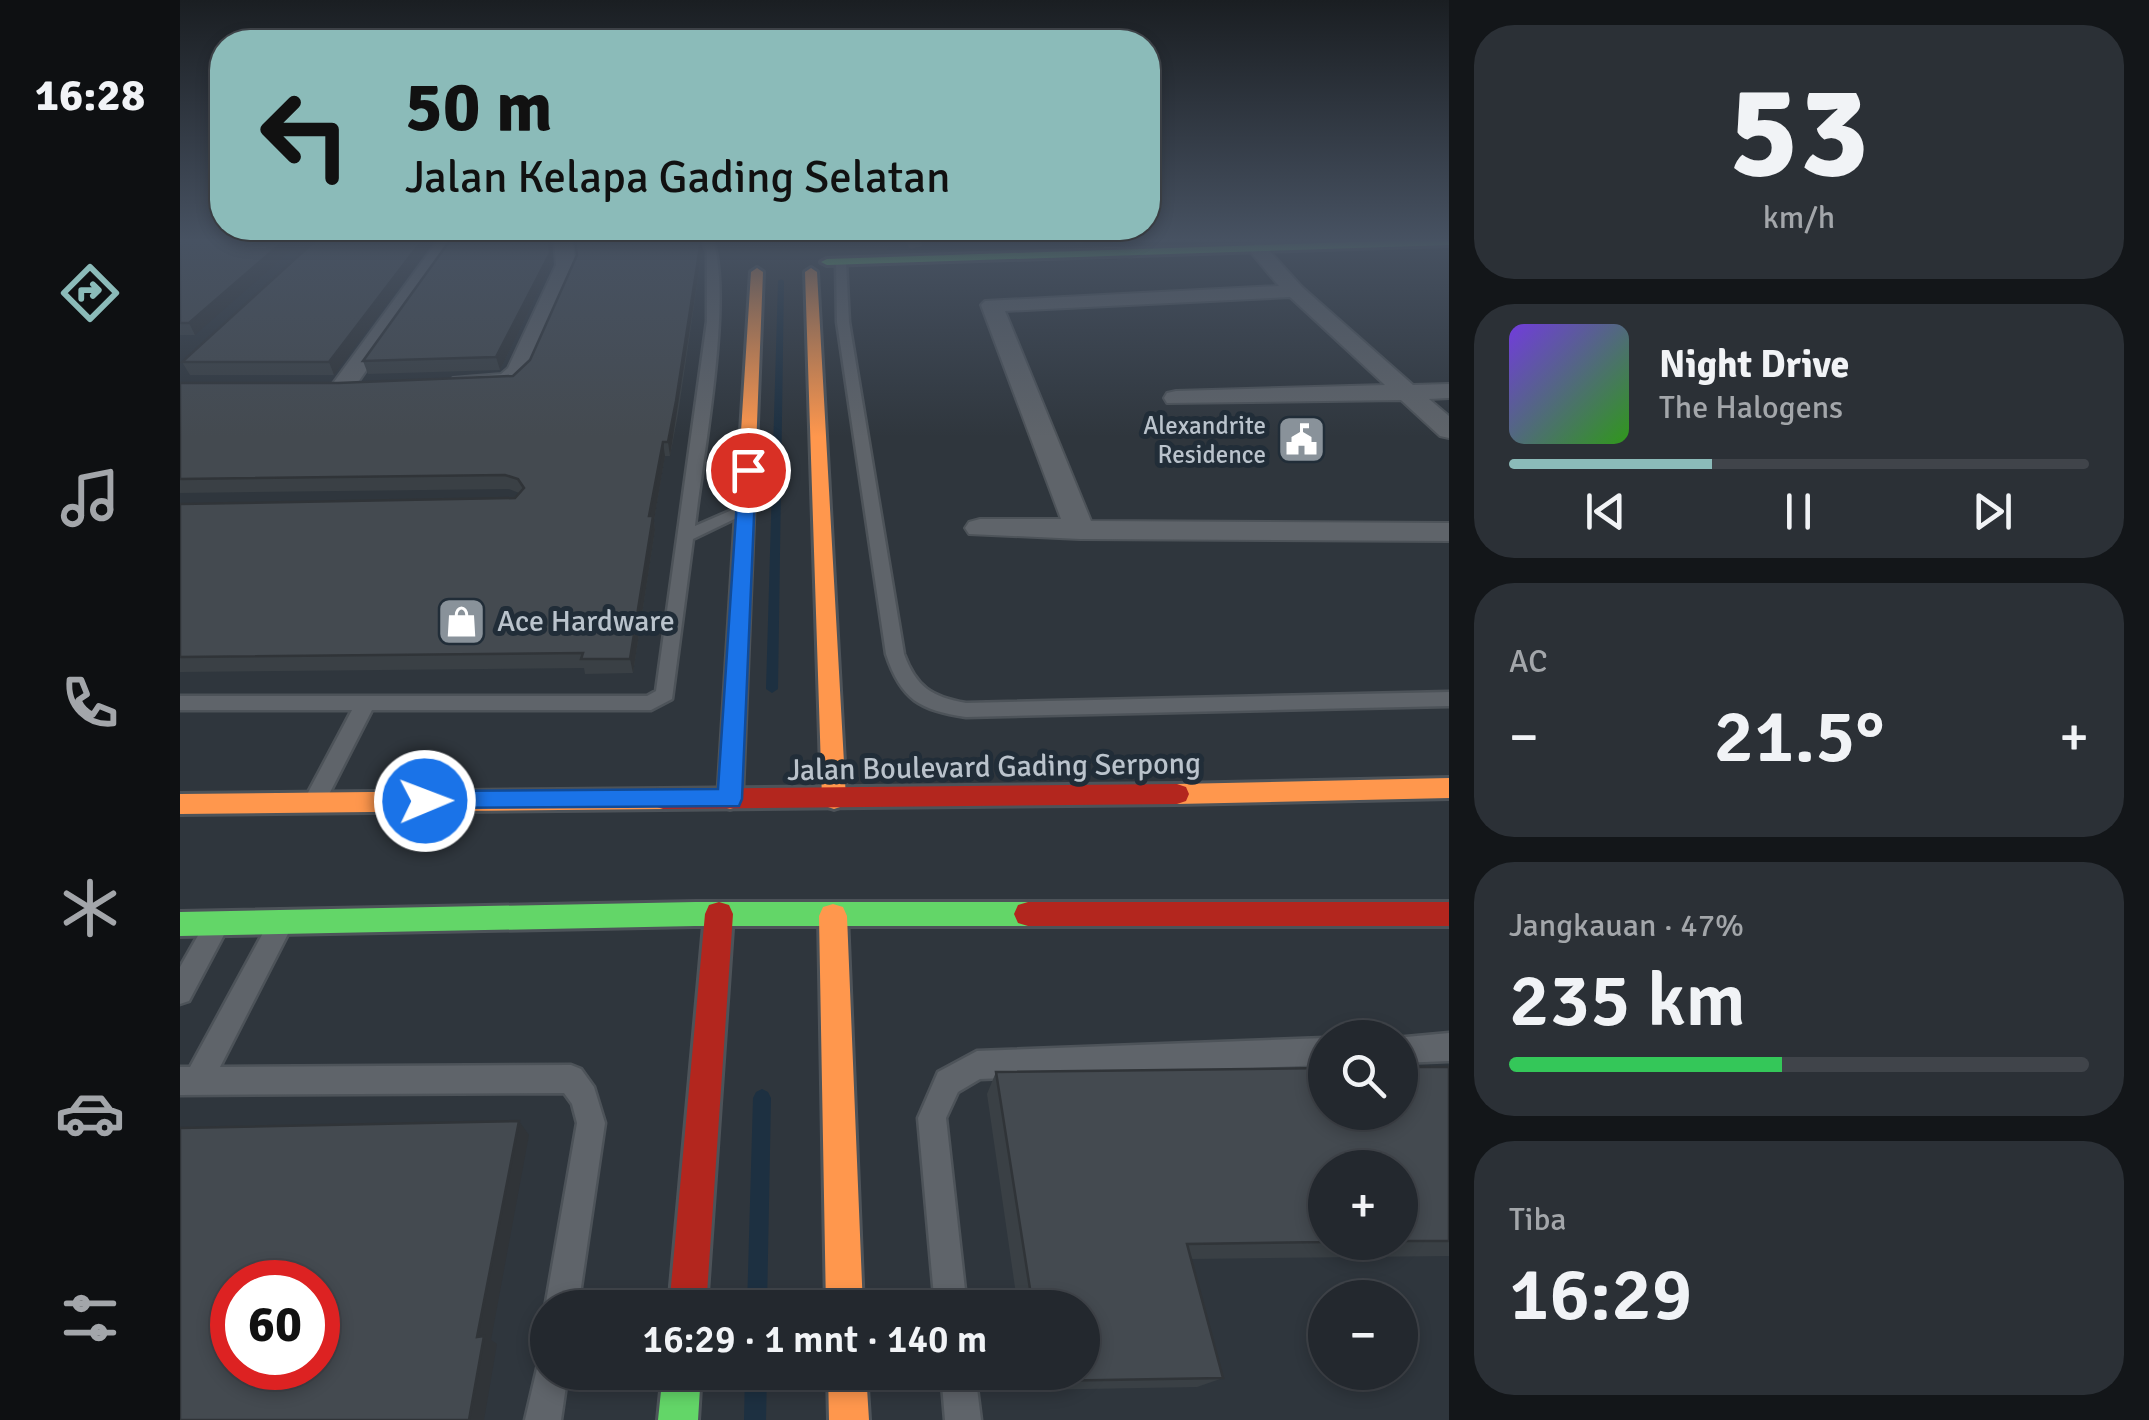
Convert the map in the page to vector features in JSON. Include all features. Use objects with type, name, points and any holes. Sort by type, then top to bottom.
[{"type":"street","points":[[380,385],[335,386],[397,305]]},
{"type":"street","points":[[436,384],[506,381],[518,372],[548,305]]},
{"type":"street","points":[[730,799],[755,305]]},
{"type":"street","points":[[815,305],[834,799]]},
{"type":"street","points":[[992,305],[1079,528],[1085,533],[1449,532]]},
{"type":"street","points":[[1310,305],[1449,430]]},
{"type":"street","points":[[1176,398],[1449,391]]},
{"type":"street","points":[[980,528],[1079,528]]},
{"type":"street","name":"Jalan Boulevard Gading Serpong","points":[[180,804],[1114,798],[1449,788]]},
{"type":"street","points":[[180,924],[719,914],[1449,914]]},
{"type":"street","points":[[688,1290],[719,914]]},
{"type":"street","points":[[833,916],[845,1290]]},
{"type":"street","points":[[678,1420],[680,1390]]},
{"type":"street","points":[[848,1390],[849,1420]]},
{"type":"lane","points":[[180,704],[651,703],[660,699],[665,694],[713,305]]},
{"type":"lane","points":[[838,305],[894,654],[902,678],[934,706],[966,710],[1449,699]]},
{"type":"lane","points":[[813,322],[844,322]]},
{"type":"lane","points":[[683,537],[746,509]]},
{"type":"lane","points":[[314,802],[366,703]]},
{"type":"lane","points":[[189,1081],[282,922]]},
{"type":"lane","points":[[180,992],[218,924]]},
{"type":"lane","points":[[1418,1048],[1449,1047]]},
{"type":"lane","points":[[950,1290],[932,1118],[948,1082],[977,1064],[1308,1053]]},
{"type":"lane","points":[[189,1081],[571,1078],[584,1098],[592,1123],[564,1290]]},
{"type":"lane","points":[[543,1420],[548,1390]]},
{"type":"lane","points":[[960,1390],[963,1420]]},
{"type":"building","points":[[180,305],[209,305],[189,323],[180,323]]},
{"type":"building","points":[[244,305],[372,305],[329,362],[182,362]]},
{"type":"building","points":[[403,305],[523,305],[496,357],[363,361]]},
{"type":"building","points":[[554,305],[691,305],[668,442],[663,442],[649,516],[653,516],[630,659],[581,659],[583,653],[180,657],[180,504],[515,498],[524,488],[518,479],[505,475],[180,479],[180,383],[338,383],[513,376],[530,360]]},
{"type":"building","points":[[1418,1067],[1449,1067],[1449,1241],[1418,1241],[1418,1150],[1308,1150],[1308,1242],[1187,1244],[1223,1378],[1100,1380],[1100,1290],[1030,1290],[996,1072],[1308,1068],[1308,1130],[1418,1130]]},
{"type":"building","points":[[519,1121],[477,1337],[484,1336],[469,1420],[180,1420],[180,1128]]},
{"type":"waterway","points":[[772,689],[780,305]]},
{"type":"waterway","points":[[757,1290],[762,1098]]},
{"type":"waterway","points":[[755,1420],[756,1390]]},
{"type":"traffic: fast","points":[[180,924],[695,914],[1028,914]]},
{"type":"traffic: fast","points":[[678,1420],[680,1390]]},
{"type":"traffic: slow","points":[[730,799],[755,305]]},
{"type":"traffic: slow","points":[[812,305],[834,799]]},
{"type":"traffic: slow","points":[[1177,794],[1449,788]]},
{"type":"traffic: slow","points":[[180,804],[663,799]]},
{"type":"traffic: slow","points":[[833,916],[844,1290]]},
{"type":"traffic: slow","points":[[848,1390],[849,1420]]},
{"type":"traffic: jam","points":[[663,799],[1177,794]]},
{"type":"traffic: jam","points":[[688,1290],[719,914]]},
{"type":"traffic: jam","points":[[1028,914],[1449,914]]},
{"type":"place","name":"Alexandrite Residence","points":[[1301,439]]},
{"type":"place","name":"Ace Hardware","points":[[462,621]]},
{"type":"route","points":[[425,801],[730,799],[748,470]]}]
